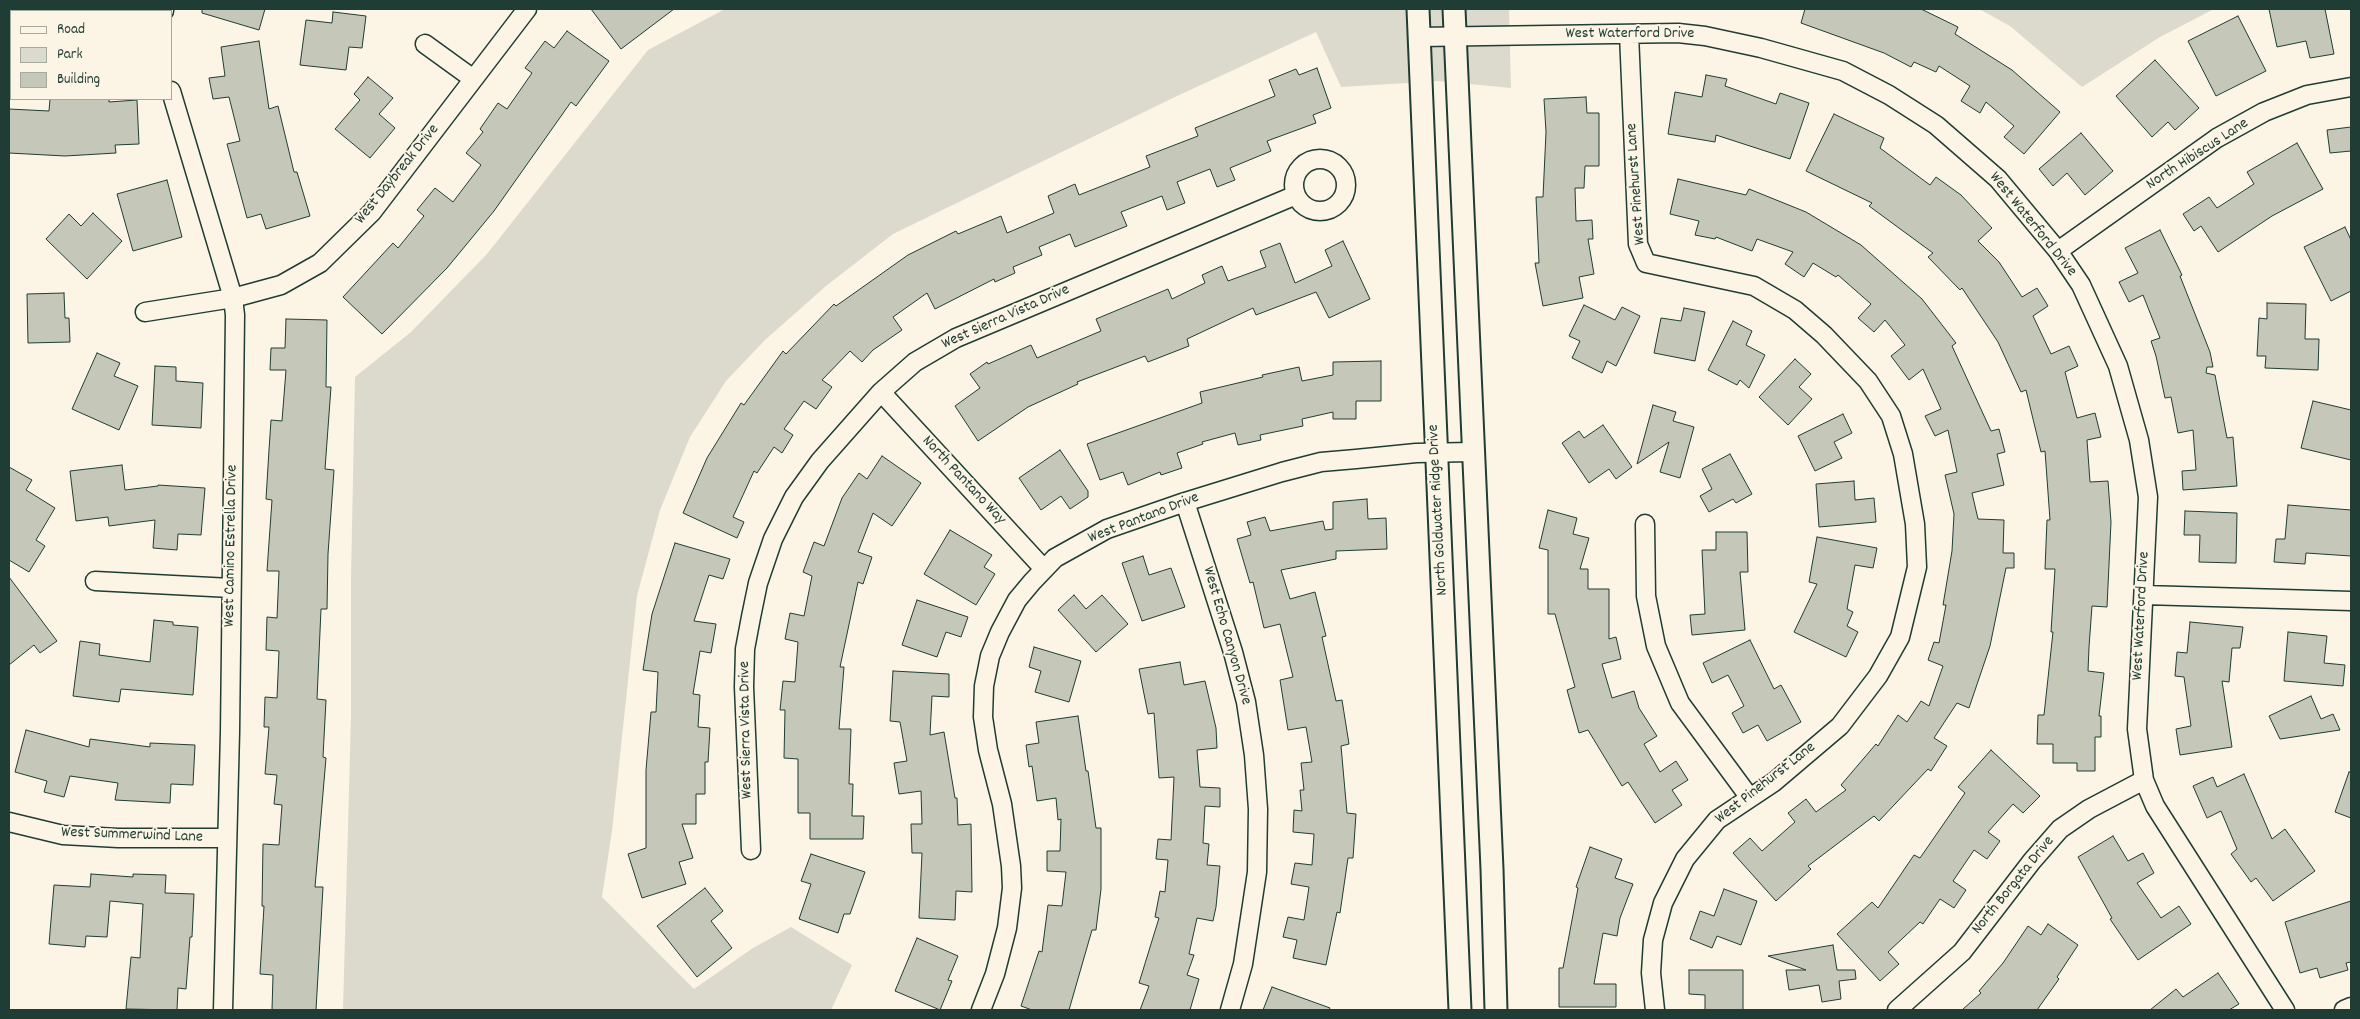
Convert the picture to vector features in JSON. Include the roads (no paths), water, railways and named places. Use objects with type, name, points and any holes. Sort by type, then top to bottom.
[{"type":"street","name":"West Daybreak Drive","points":[[145,312],[233,298],[281,285],[320,263],[372,212],[472,78],[527,9]]},
{"type":"street","name":"North Goldwater Ridge Drive","points":[[1418,9],[1460,1010]]},
{"type":"street","points":[[1454,9],[1491,850],[1496,1010]]},
{"type":"street","name":"West Waterford Drive","points":[[1420,37],[1629,34],[1705,36],[1761,48],[1843,71],[1889,95],[1936,125],[1998,179],[2058,251],[2081,285],[2118,366],[2138,440],[2148,497],[2137,728],[2144,780],[2155,806],[2285,1010]]},
{"type":"street","name":"West Pinehurst Lane","points":[[1629,34],[1638,244],[1646,263],[1754,286],[1795,310],[1824,335],[1868,381],[1891,416],[1903,454],[1915,524],[1917,567],[1900,637],[1878,676],[1840,726],[1774,782],[1717,820],[1690,852],[1663,903],[1653,940],[1652,964],[1655,1010]]},
{"type":"street","points":[[425,44],[472,78]]},
{"type":"street","name":"North Hibiscus Lane","points":[[2058,251],[2217,138],[2264,112],[2307,95],[2351,87]]},
{"type":"street","name":"West Camino Estrella Drive","points":[[172,94],[233,298],[235,389],[223,1010]]},
{"type":"street","name":"West Sierra Vista Drive","points":[[751,850],[744,687],[745,649],[758,583],[773,539],[794,497],[820,461],[881,392],[915,362],[956,338],[1296,196]]},
{"type":"street","name":"North Pantano Way","points":[[881,392],[1044,569]]},
{"type":"street","name":"West Pantano Drive","points":[[980,1010],[995,974],[1008,928],[1012,888],[1011,866],[1002,804],[988,750],[983,717],[984,686],[990,656],[1000,632],[1017,600],[1044,569],[1055,558],[1072,547],[1107,529],[1185,502],[1321,462],[1437,452],[1473,452]]},
{"type":"street","name":"West Echo Canyon Drive","points":[[1185,502],[1233,652],[1246,702],[1254,755],[1258,809],[1257,872],[1243,964],[1230,1010]]},
{"type":"street","points":[[1645,524],[1646,596],[1656,646],[1680,704],[1750,798]]},
{"type":"street","points":[[95,581],[231,588]]},
{"type":"street","points":[[2144,595],[2351,601]]},
{"type":"street","name":"North Borgata Drive","points":[[1897,1010],[1962,952],[2032,861],[2060,830],[2089,809],[2144,780]]},
{"type":"street","name":"West Summerwind Lane","points":[[9,822],[63,835],[118,838],[226,838]]},
{"type":"street","points":[[2344,1010],[2351,1007]]}]
